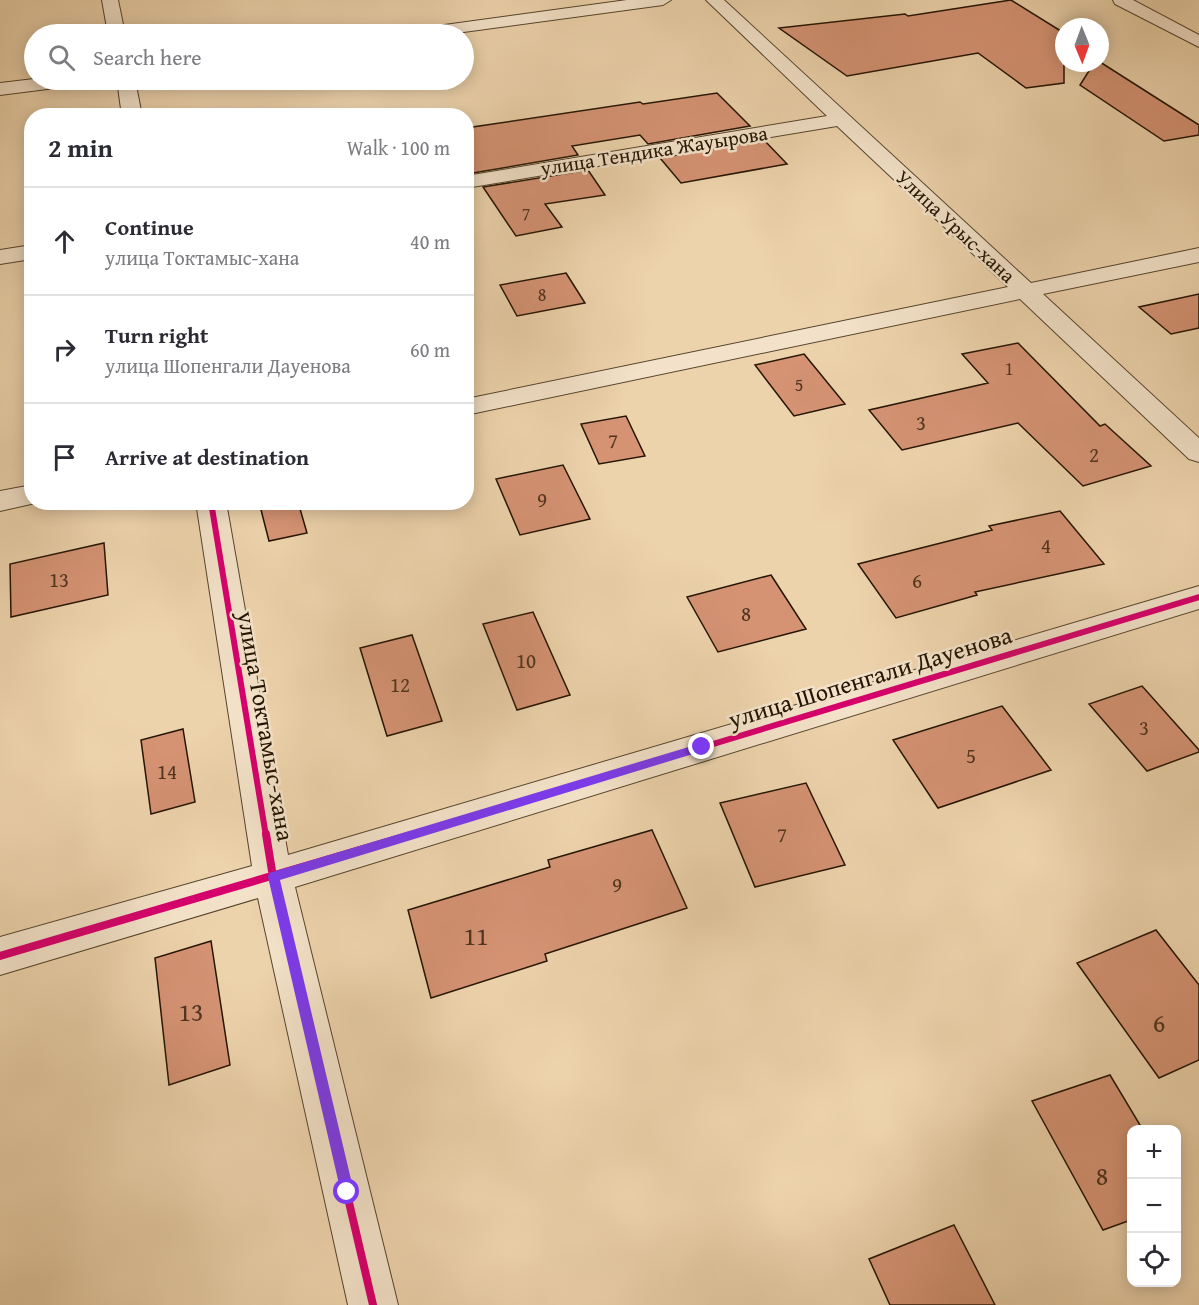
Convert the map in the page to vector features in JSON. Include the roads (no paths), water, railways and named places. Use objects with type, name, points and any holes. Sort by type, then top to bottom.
[{"type":"street","points":[[110,0],[115,24]]},
{"type":"street","points":[[474,26],[663,0]]},
{"type":"street","name":"Улица Урыс-хана","points":[[714,0],[1199,453]]},
{"type":"street","points":[[1121,0],[1199,42]]},
{"type":"street","points":[[0,89],[24,86]]},
{"type":"street","points":[[128,90],[131,108]]},
{"type":"street","name":"улица Тендика Жауырова","points":[[474,181],[842,119]]},
{"type":"street","points":[[0,257],[24,253]]},
{"type":"street","points":[[474,405],[1199,255]]},
{"type":"street","points":[[0,501],[24,496]]},
{"type":"street","name":"улица Токтамыс-хана","points":[[212,510],[273,877],[373,1305]]},
{"type":"street","name":"улица Шопенгали Дауенова","points":[[0,956],[273,877],[1199,597]]}]
